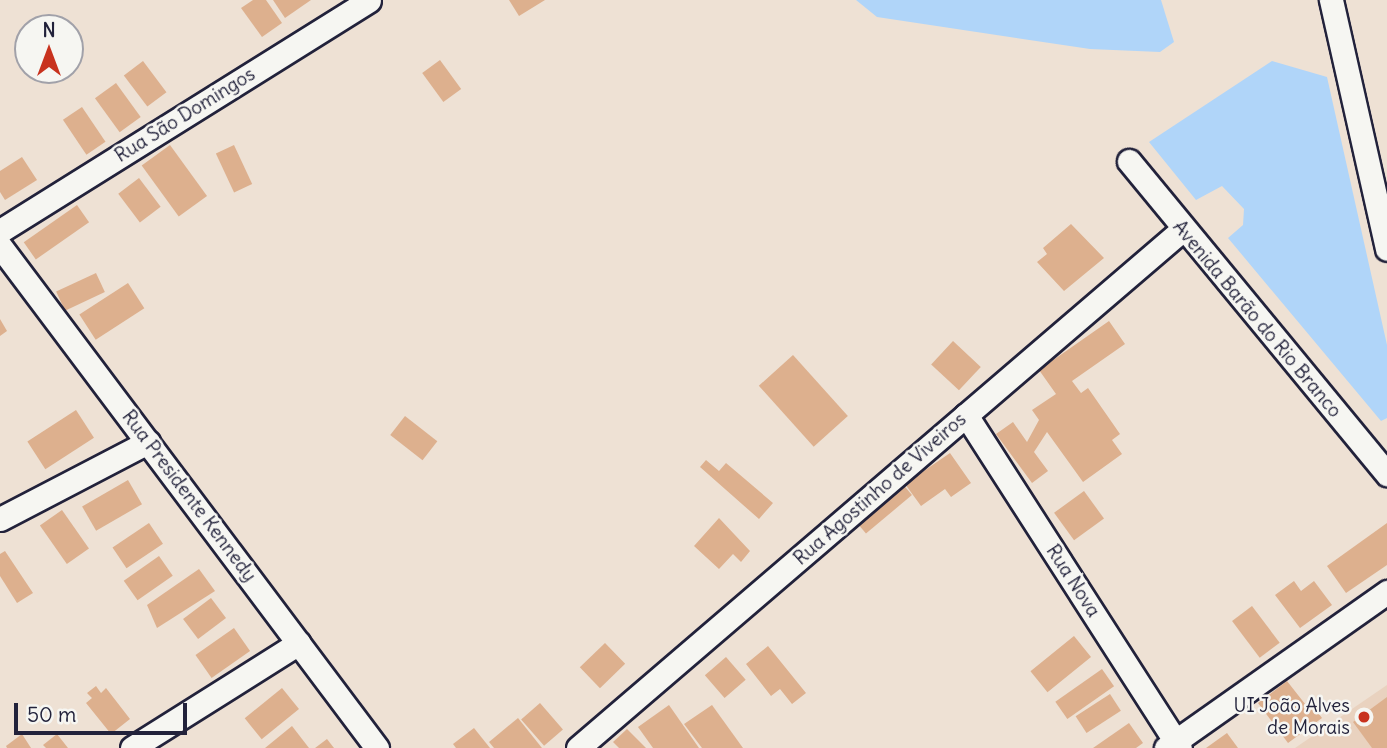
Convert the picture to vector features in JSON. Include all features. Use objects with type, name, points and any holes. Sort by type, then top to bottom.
[{"type":"street","name":"Rua São Domingos","points":[[0,231],[369,0]]},
{"type":"street","points":[[1336,5],[1387,249]]},
{"type":"street","name":"Avenida Barão do Rio Branco","points":[[1129,161],[1182,230],[1387,474]]},
{"type":"street","name":"Rua Agostinho de Viveiros","points":[[578,748],[1182,230]]},
{"type":"street","name":"Rua Presidente Kennedy","points":[[0,246],[377,748]]},
{"type":"street","name":"Rua Nova","points":[[966,415],[1174,746]]},
{"type":"street","points":[[0,519],[148,442]]},
{"type":"street","points":[[1174,746],[1387,592]]},
{"type":"street","points":[[132,748],[299,643]]},
{"type":"shaded area","name":"UI João Alves de Morais","points":[[1387,685],[1387,748],[1295,748]]},
{"type":"water","points":[[856,0],[1161,0],[1174,42],[1160,52],[1090,49],[877,17]]},
{"type":"water","points":[[1272,61],[1327,77],[1387,345],[1387,418],[1381,421],[1228,238],[1243,225],[1244,209],[1222,186],[1196,200],[1149,142]]},
{"type":"building","points":[[253,0],[266,0],[282,23],[262,37],[241,8]]},
{"type":"building","points":[[273,0],[311,0],[285,18]]},
{"type":"building","points":[[509,0],[545,0],[519,16]]},
{"type":"building","points":[[440,60],[461,89],[443,102],[422,73]]},
{"type":"building","points":[[143,61],[166,92],[147,107],[124,75]]},
{"type":"building","points":[[116,83],[141,117],[120,132],[95,98]]},
{"type":"building","points":[[82,107],[105,142],[86,155],[63,120]]},
{"type":"building","points":[[170,145],[207,196],[179,217],[142,166]]},
{"type":"building","points":[[234,145],[252,184],[234,192],[216,153]]},
{"type":"building","points":[[22,157],[37,180],[5,200],[0,192],[0,171]]},
{"type":"building","points":[[139,178],[161,207],[140,222],[118,194]]},
{"type":"building","points":[[77,205],[89,222],[36,259],[24,242]]},
{"type":"building","points":[[1071,224],[1104,258],[1064,291],[1037,262],[1047,254],[1043,248]]},
{"type":"building","points":[[96,273],[105,292],[65,311],[56,292]]},
{"type":"building","points":[[128,283],[144,308],[96,340],[79,315]]},
{"type":"building","points":[[0,319],[7,331],[0,336]]},
{"type":"building","points":[[1109,321],[1125,344],[1072,381],[1081,393],[1088,388],[1120,434],[1112,440],[1122,454],[1083,482],[1047,432],[1034,452],[1048,471],[1032,483],[996,434],[1013,422],[1027,442],[1039,420],[1032,410],[1056,394],[1039,370]]},
{"type":"building","points":[[953,341],[981,367],[959,390],[931,364]]},
{"type":"building","points":[[793,355],[848,416],[814,447],[759,386]]},
{"type":"building","points":[[76,410],[94,438],[45,469],[27,442]]},
{"type":"building","points":[[405,416],[437,441],[423,460],[390,435]]},
{"type":"building","points":[[950,453],[971,483],[951,497],[945,489],[921,506],[905,484]]},
{"type":"building","points":[[706,460],[719,471],[726,463],[773,503],[759,519],[700,467]]},
{"type":"building","points":[[128,480],[142,504],[96,531],[82,507]]},
{"type":"building","points":[[901,482],[912,495],[866,534],[855,521]]},
{"type":"building","points":[[1084,491],[1104,519],[1074,540],[1054,513]]},
{"type":"building","points":[[62,510],[89,549],[67,564],[40,525]]},
{"type":"building","points":[[719,518],[750,551],[741,562],[733,554],[719,569],[694,546]]},
{"type":"building","points":[[149,523],[163,544],[127,568],[113,548]]},
{"type":"building","points":[[1387,523],[1387,565],[1346,593],[1327,566]]},
{"type":"building","points":[[5,551],[33,593],[17,603],[0,576],[0,554]]},
{"type":"building","points":[[159,556],[173,576],[138,600],[124,581]]},
{"type":"building","points":[[199,569],[215,591],[157,628],[147,605]]},
{"type":"building","points":[[1294,581],[1301,591],[1314,581],[1332,605],[1300,628],[1275,595]]},
{"type":"building","points":[[211,598],[226,618],[198,639],[183,619]]},
{"type":"building","points":[[1252,606],[1280,643],[1260,658],[1232,621]]},
{"type":"building","points":[[234,628],[250,651],[212,678],[195,655]]},
{"type":"building","points":[[1074,636],[1091,657],[1047,692],[1030,671]]},
{"type":"building","points":[[605,643],[625,664],[600,688],[580,667]]},
{"type":"building","points":[[768,646],[806,693],[792,704],[780,689],[771,696],[746,664]]},
{"type":"building","points":[[726,657],[746,680],[725,698],[705,675]]},
{"type":"building","points":[[1102,669],[1114,686],[1067,719],[1055,702]]},
{"type":"building","points":[[1287,681],[1309,709],[1313,706],[1322,718],[1288,743],[1258,703]]},
{"type":"building","points":[[96,686],[101,693],[106,688],[130,719],[111,734],[86,703],[92,698],[87,693]]},
{"type":"building","points":[[282,688],[299,709],[262,739],[245,718]]},
{"type":"building","points":[[1110,694],[1121,711],[1087,733],[1076,716]]},
{"type":"building","points":[[1387,697],[1387,748],[1372,748],[1353,722]]},
{"type":"building","points":[[540,703],[563,729],[544,746],[521,719]]},
{"type":"building","points":[[669,705],[699,748],[653,748],[638,727]]},
{"type":"building","points":[[712,705],[743,748],[702,748],[684,724]]},
{"type":"building","points":[[518,718],[542,748],[494,748],[489,742]]},
{"type":"building","points":[[1129,723],[1143,743],[1136,748],[1093,748]]},
{"type":"building","points":[[292,726],[309,748],[265,748]]},
{"type":"building","points":[[474,728],[490,748],[456,748],[453,744]]},
{"type":"building","points":[[627,729],[646,748],[619,748],[613,742]]},
{"type":"building","points":[[1227,733],[1238,748],[1206,748]]},
{"type":"building","points":[[22,734],[31,748],[7,748],[6,746]]},
{"type":"building","points":[[57,734],[68,748],[46,748],[43,745]]},
{"type":"building","points":[[327,739],[334,748],[315,748]]},
{"type":"place","name":"UI João Alves de Morais","points":[[1364,717]]}]
